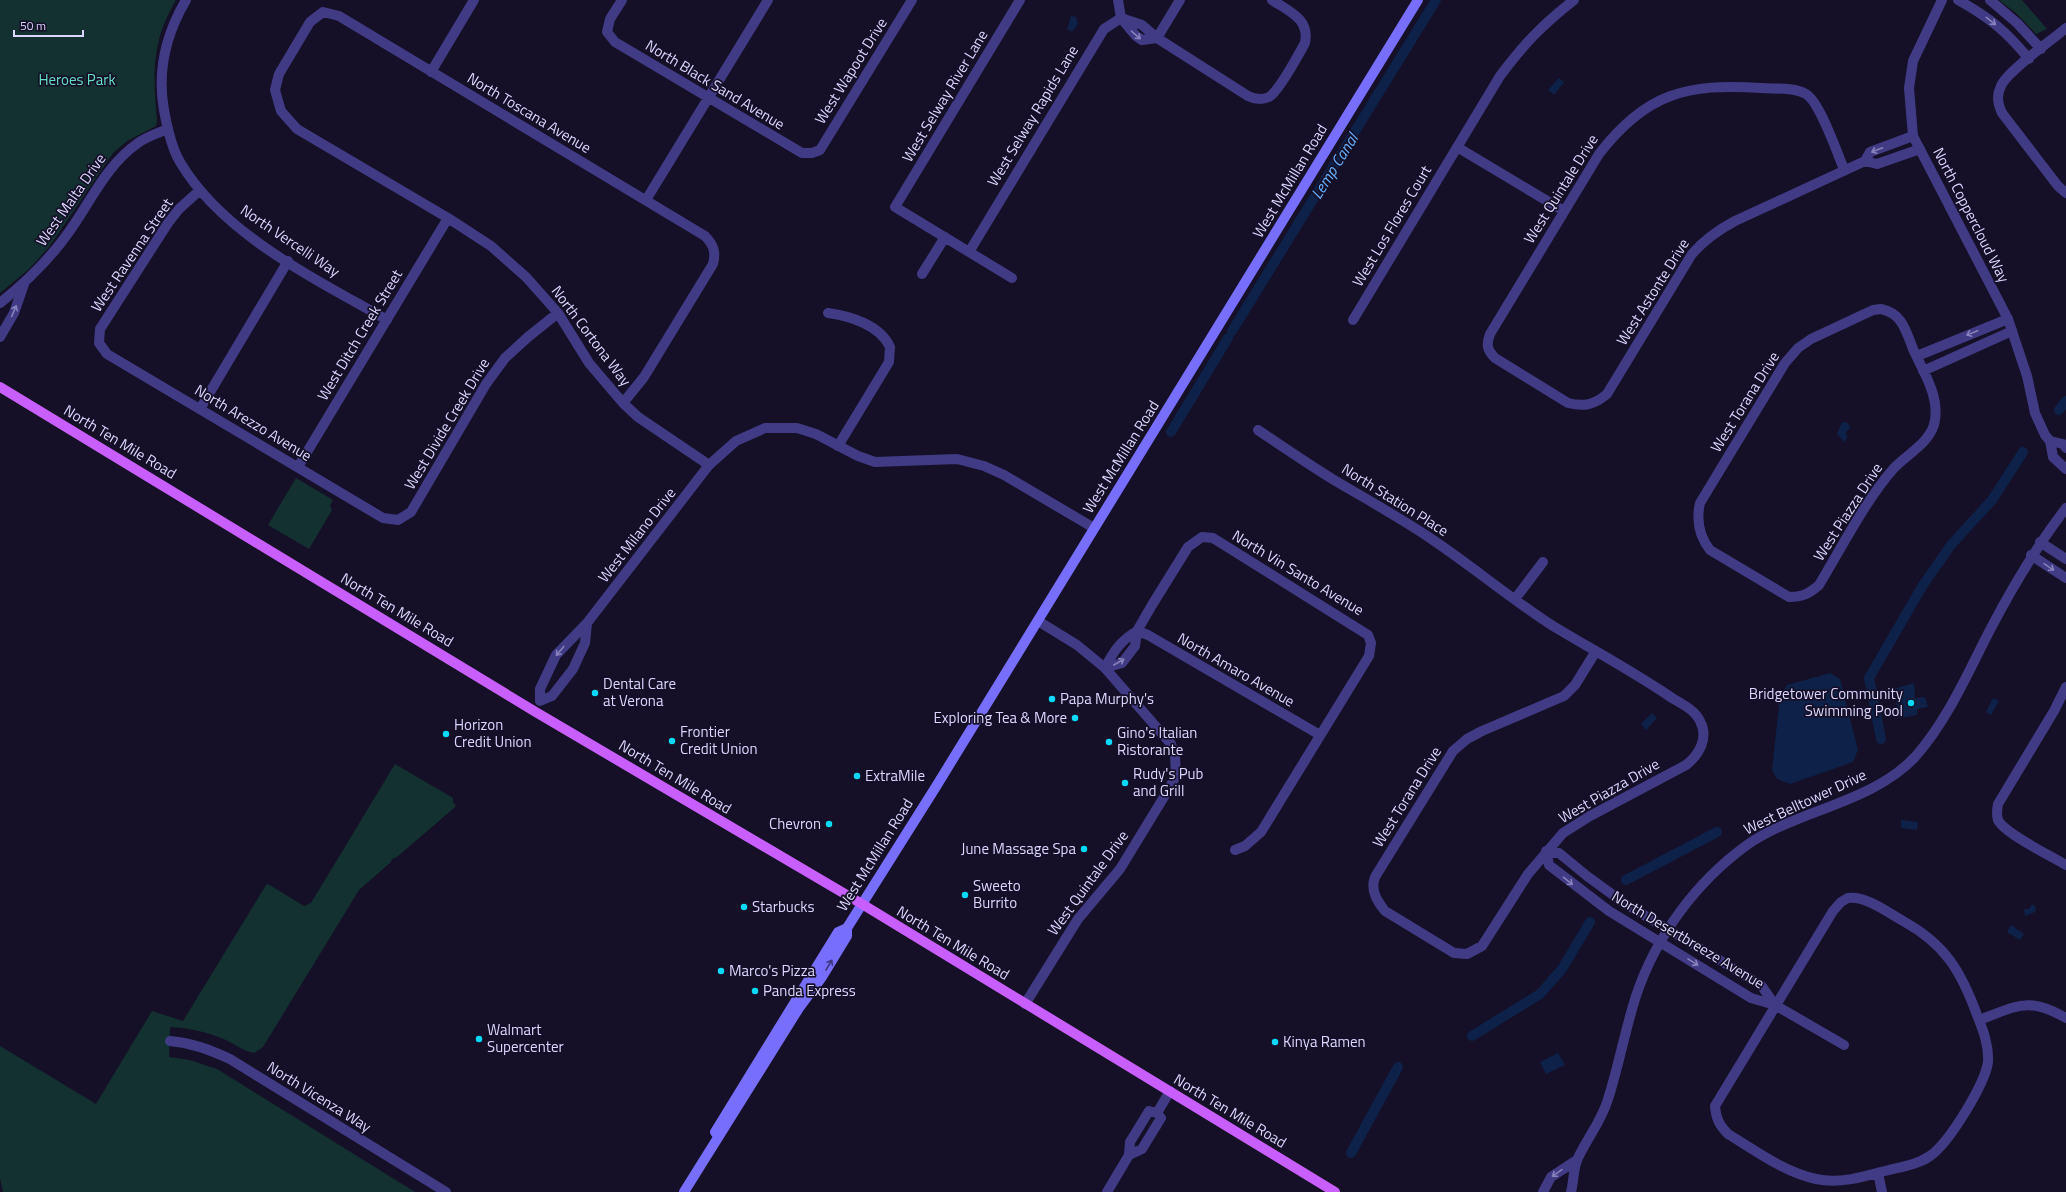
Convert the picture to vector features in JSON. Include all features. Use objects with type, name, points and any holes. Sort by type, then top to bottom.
[{"type":"main road","name":"West McMillan Road","points":[[684,1192],[799,1008],[822,976],[847,936],[847,928],[1038,621],[1416,1]]},
{"type":"main road","name":"North Ten Mile Road","points":[[0,387],[534,711],[862,904],[1335,1192]]},
{"type":"street","name":"North Vercelli Way","points":[[186,0],[179,13],[163,56],[161,93],[168,129],[180,161],[200,190],[243,231],[288,262],[387,320]]},
{"type":"street","points":[[431,72],[474,0]]},
{"type":"street","name":"North Black Sand Avenue","points":[[622,0],[610,19],[607,32],[615,42],[802,153],[812,153]]},
{"type":"street","points":[[646,200],[768,0]]},
{"type":"street","name":"West Wapoot Drive","points":[[812,153],[820,150],[912,0]]},
{"type":"street","name":"West Selway River Lane","points":[[945,237],[895,207],[1020,0]]},
{"type":"street","points":[[1118,0],[1121,18],[1142,25],[1157,38],[1248,96],[1257,99],[1269,97],[1277,89],[1305,43],[1306,32],[1298,16],[1272,0]]},
{"type":"street","points":[[1157,38],[1180,0]]},
{"type":"street","name":"West Los Flores Court","points":[[1353,320],[1500,76],[1544,23],[1574,0]]},
{"type":"street","name":"North Coppercloud Way","points":[[1942,0],[1913,61],[1909,88],[1914,136],[2008,319],[2027,376],[2035,413],[2045,435],[2050,441],[2053,457],[2066,469]]},
{"type":"street","points":[[1958,0],[1982,13],[2008,34],[2029,59]]},
{"type":"street","points":[[1990,0],[2017,23],[2041,49]]},
{"type":"street","name":"North Toscana Avenue","points":[[281,111],[275,90],[279,74],[310,22],[323,12],[339,16],[705,236],[714,248],[715,256],[713,264],[644,377],[623,403]]},
{"type":"street","name":"West Selway Rapids Lane","points":[[969,252],[1104,29],[1121,18]]},
{"type":"street","points":[[2066,28],[2006,77],[1998,94],[1998,104],[2002,113],[2058,186],[2066,193]]},
{"type":"street","name":"West Quintale Drive","points":[[1486,347],[1490,334],[1599,154],[1614,134],[1656,101],[1687,91],[1721,86],[1792,90],[1806,94],[1815,102],[1844,169]]},
{"type":"street","name":"North Cortona Way","points":[[281,111],[297,129],[448,218],[491,246],[526,277],[558,313],[589,363],[623,403],[638,417],[709,465]]},
{"type":"street","name":"West Malta Drive","points":[[0,303],[24,284],[67,235],[107,172],[122,155],[139,142],[168,129]]},
{"type":"street","name":"West Astonte Drive","points":[[1865,161],[1870,152],[1914,136]]},
{"type":"street","points":[[1456,147],[1564,211]]},
{"type":"street","name":"West Astonte Drive","points":[[1486,347],[1495,358],[1568,403],[1578,406],[1590,405],[1606,394],[1692,254],[1716,231],[1844,169],[1865,161],[1878,164],[1920,149]]},
{"type":"street","name":"West Ravenna Street","points":[[99,343],[100,329],[168,223],[179,209],[200,190]]},
{"type":"street","name":"West Ditch Creek Street","points":[[298,467],[448,218]]},
{"type":"street","points":[[922,274],[945,237],[1012,278]]},
{"type":"street","points":[[200,409],[288,262]]},
{"type":"street","name":"West Malta Drive","points":[[0,337],[14,313],[24,284]]},
{"type":"street","name":"West Torana Drive","points":[[1798,597],[1789,597],[1781,594],[1710,550],[1703,541],[1698,521],[1698,513],[1702,499],[1785,363],[1798,348],[1811,339],[1873,310],[1889,311],[1900,319],[1916,356]]},
{"type":"street","name":"West Divide Creek Drive","points":[[398,520],[411,512],[486,384],[505,358],[558,313]]},
{"type":"street","points":[[828,313],[854,318],[883,336],[890,347],[889,362],[838,446]]},
{"type":"street","points":[[2008,319],[1916,356],[1923,371],[2012,331]]},
{"type":"street","name":"North Arezzo Avenue","points":[[99,343],[107,354],[383,518],[398,520]]},
{"type":"street","name":"West Piazza Drive","points":[[1798,597],[1810,594],[1819,585],[1872,498],[1895,468],[1924,440],[1935,422],[1934,394],[1923,371]]},
{"type":"street","points":[[709,465],[736,441],[765,428],[797,428],[816,434],[858,456],[875,462],[957,459],[984,466],[1004,475],[1094,528]]},
{"type":"street","name":"North Station Place","points":[[1258,430],[1333,479],[1430,538],[1552,625],[1693,712],[1700,721],[1703,730]]},
{"type":"street","points":[[2050,441],[2063,444],[2066,448]]},
{"type":"street","name":"West Milano Drive","points":[[534,711],[540,701],[540,689],[556,655],[587,623],[709,465]]},
{"type":"street","name":"West Belltower Drive","points":[[1571,1192],[1577,1160],[1598,1123],[1608,1101],[1636,995],[1667,930],[1695,892],[1748,844],[1779,828],[1887,781],[1912,759],[1931,738],[1955,699],[2031,555],[2066,508]]},
{"type":"street","name":"North Vin Santo Avenue","points":[[1137,631],[1188,547],[1202,537],[1213,538],[1363,630],[1368,635],[1371,643],[1369,656],[1320,735]]},
{"type":"street","points":[[2040,542],[2066,560]]},
{"type":"street","points":[[2031,555],[2066,578]]},
{"type":"street","points":[[1515,599],[1543,562]]},
{"type":"street","points":[[1038,621],[1078,645],[1105,668],[1113,653],[1125,638],[1137,631]]},
{"type":"street","name":"West Milano Drive","points":[[540,701],[552,696],[573,669],[585,643],[587,623]]},
{"type":"street","name":"North Amaro Avenue","points":[[1137,631],[1148,635],[1320,735]]},
{"type":"street","name":"West Torana Drive","points":[[1467,954],[1454,953],[1385,911],[1377,902],[1373,890],[1375,877],[1452,751],[1467,739],[1482,731],[1564,696],[1575,685],[1596,651]]},
{"type":"street","name":"West Quintale Drive","points":[[1025,1004],[1078,919],[1120,869],[1176,776],[1175,756],[1171,744],[1105,668]]},
{"type":"street","points":[[2066,687],[2054,711],[1998,804],[1997,818],[2006,830],[2066,866]]},
{"type":"street","name":"West Piazza Drive","points":[[1467,954],[1482,946],[1528,874],[1546,851],[1564,833],[1575,825],[1686,766],[1699,751],[1703,742],[1703,730]]},
{"type":"street","points":[[1234,850],[1245,846],[1261,832],[1320,735]]},
{"type":"street","name":"North Desertbreeze Avenue","points":[[1546,851],[1559,853],[1624,904],[1761,985],[1775,1005],[1751,998],[1609,911],[1577,888],[1549,865],[1546,851]]},
{"type":"street","points":[[1848,898],[1863,899],[1914,927],[1932,940],[1947,955],[1959,972],[1979,1020],[1988,1048],[1988,1062],[1985,1075],[1951,1134],[1942,1146],[1919,1162],[1878,1173],[1838,1181],[1818,1179],[1798,1174],[1728,1134],[1720,1127],[1716,1117],[1715,1106],[1719,1096],[1775,1005],[1833,911],[1841,902],[1848,898]]},
{"type":"street","points":[[1979,1020],[2020,1005],[2035,1004],[2048,1008],[2066,1018]]},
{"type":"street","points":[[1775,1005],[1844,1045]]},
{"type":"street","name":"North Vicenza Way","points":[[170,1041],[204,1047],[230,1059],[446,1192]]},
{"type":"street","points":[[1157,1113],[1170,1091]]},
{"type":"street","points":[[1106,1192],[1129,1155],[1130,1142],[1148,1111],[1157,1113],[1161,1118],[1142,1149],[1129,1155]]},
{"type":"street","name":"West Belltower Drive","points":[[1543,1192],[1551,1178],[1577,1160]]},
{"type":"street","points":[[1878,1173],[1882,1192]]},
{"type":"green space","name":"Heroes Park","points":[[0,0],[176,0],[168,15],[158,44],[155,73],[156,126],[127,141],[113,153],[49,247],[29,269],[0,293]]},
{"type":"green space","points":[[1999,0],[2022,0],[2047,29],[2036,34],[2017,14]]},
{"type":"green space","points":[[296,478],[333,500],[330,505],[332,510],[309,549],[268,525]]},
{"type":"green space","points":[[395,764],[453,798],[453,803],[456,805],[454,808],[397,857],[392,859],[391,862],[359,890],[263,1047],[254,1053],[226,1040],[206,1033],[192,1029],[170,1027],[169,1057],[190,1060],[217,1069],[415,1192],[3,1192],[0,1178],[0,1046],[96,1104],[152,1011],[183,1021],[266,885],[268,884],[304,906],[311,903]]},
{"type":"water","points":[[1071,16],[1076,17],[1078,24],[1072,32],[1067,29]]},
{"type":"water","points":[[1559,78],[1564,82],[1554,95],[1548,90]]},
{"type":"water","points":[[1842,422],[1848,423],[1850,428],[1846,432],[1847,438],[1844,442],[1837,434]]},
{"type":"water","points":[[1830,673],[1840,679],[1858,750],[1853,762],[1790,784],[1777,779],[1772,770],[1780,696],[1787,685]]},
{"type":"water","name":"Bridgetower Community Swimming Pool","points":[[1914,683],[1915,698],[1925,697],[1928,707],[1917,709],[1917,715],[1900,718],[1893,689]]},
{"type":"water","points":[[1993,698],[1999,701],[1991,715],[1986,712]]},
{"type":"water","points":[[1652,713],[1657,718],[1646,730],[1641,724]]},
{"type":"water","points":[[1901,820],[1918,822],[1917,830],[1901,828]]},
{"type":"water","points":[[2032,904],[2036,907],[2035,912],[2025,916],[2024,909],[2029,909]]},
{"type":"water","points":[[2011,925],[2024,934],[2020,940],[2007,932]]},
{"type":"water","points":[[1558,1053],[1565,1065],[1546,1074],[1540,1062]]},
{"type":"waterway","name":"Lemp Canal","points":[[1232,331],[1436,0]]},
{"type":"waterway","name":"Lemp Canal","points":[[1171,432],[1228,338]]},
{"type":"waterway","points":[[2059,410],[2066,401]]},
{"type":"waterway","points":[[1881,739],[1869,678],[1923,585],[1951,545],[1992,500],[2023,452]]},
{"type":"waterway","points":[[1626,880],[1717,832]]},
{"type":"waterway","points":[[1472,1036],[1540,994],[1562,969],[1590,922]]},
{"type":"waterway","points":[[1351,1153],[1398,1067]]},
{"type":"place","name":"Dental Care at Verona","points":[[595,693]]},
{"type":"place","name":"Papa Murphy's","points":[[1052,699]]},
{"type":"place","name":"Bridgetower Community Swimming Pool","points":[[1911,703]]},
{"type":"place","name":"Exploring Tea & More","points":[[1075,718]]},
{"type":"place","name":"Horizon Credit Union","points":[[446,734]]},
{"type":"place","name":"Frontier Credit Union","points":[[672,741]]},
{"type":"place","name":"Gino's Italian Ristorante","points":[[1109,742]]},
{"type":"place","name":"ExtraMile","points":[[857,776]]},
{"type":"place","name":"Rudy's Pub and Grill","points":[[1125,783]]},
{"type":"place","name":"Chevron","points":[[829,824]]},
{"type":"place","name":"June Massage Spa","points":[[1084,849]]},
{"type":"place","name":"Sweeto Burrito","points":[[965,895]]},
{"type":"place","name":"Starbucks","points":[[744,907]]},
{"type":"place","name":"Marco's Pizza","points":[[721,971]]},
{"type":"place","name":"Panda Express","points":[[755,991]]},
{"type":"place","name":"Walmart Supercenter","points":[[479,1039]]},
{"type":"place","name":"Kinya Ramen","points":[[1275,1042]]}]
